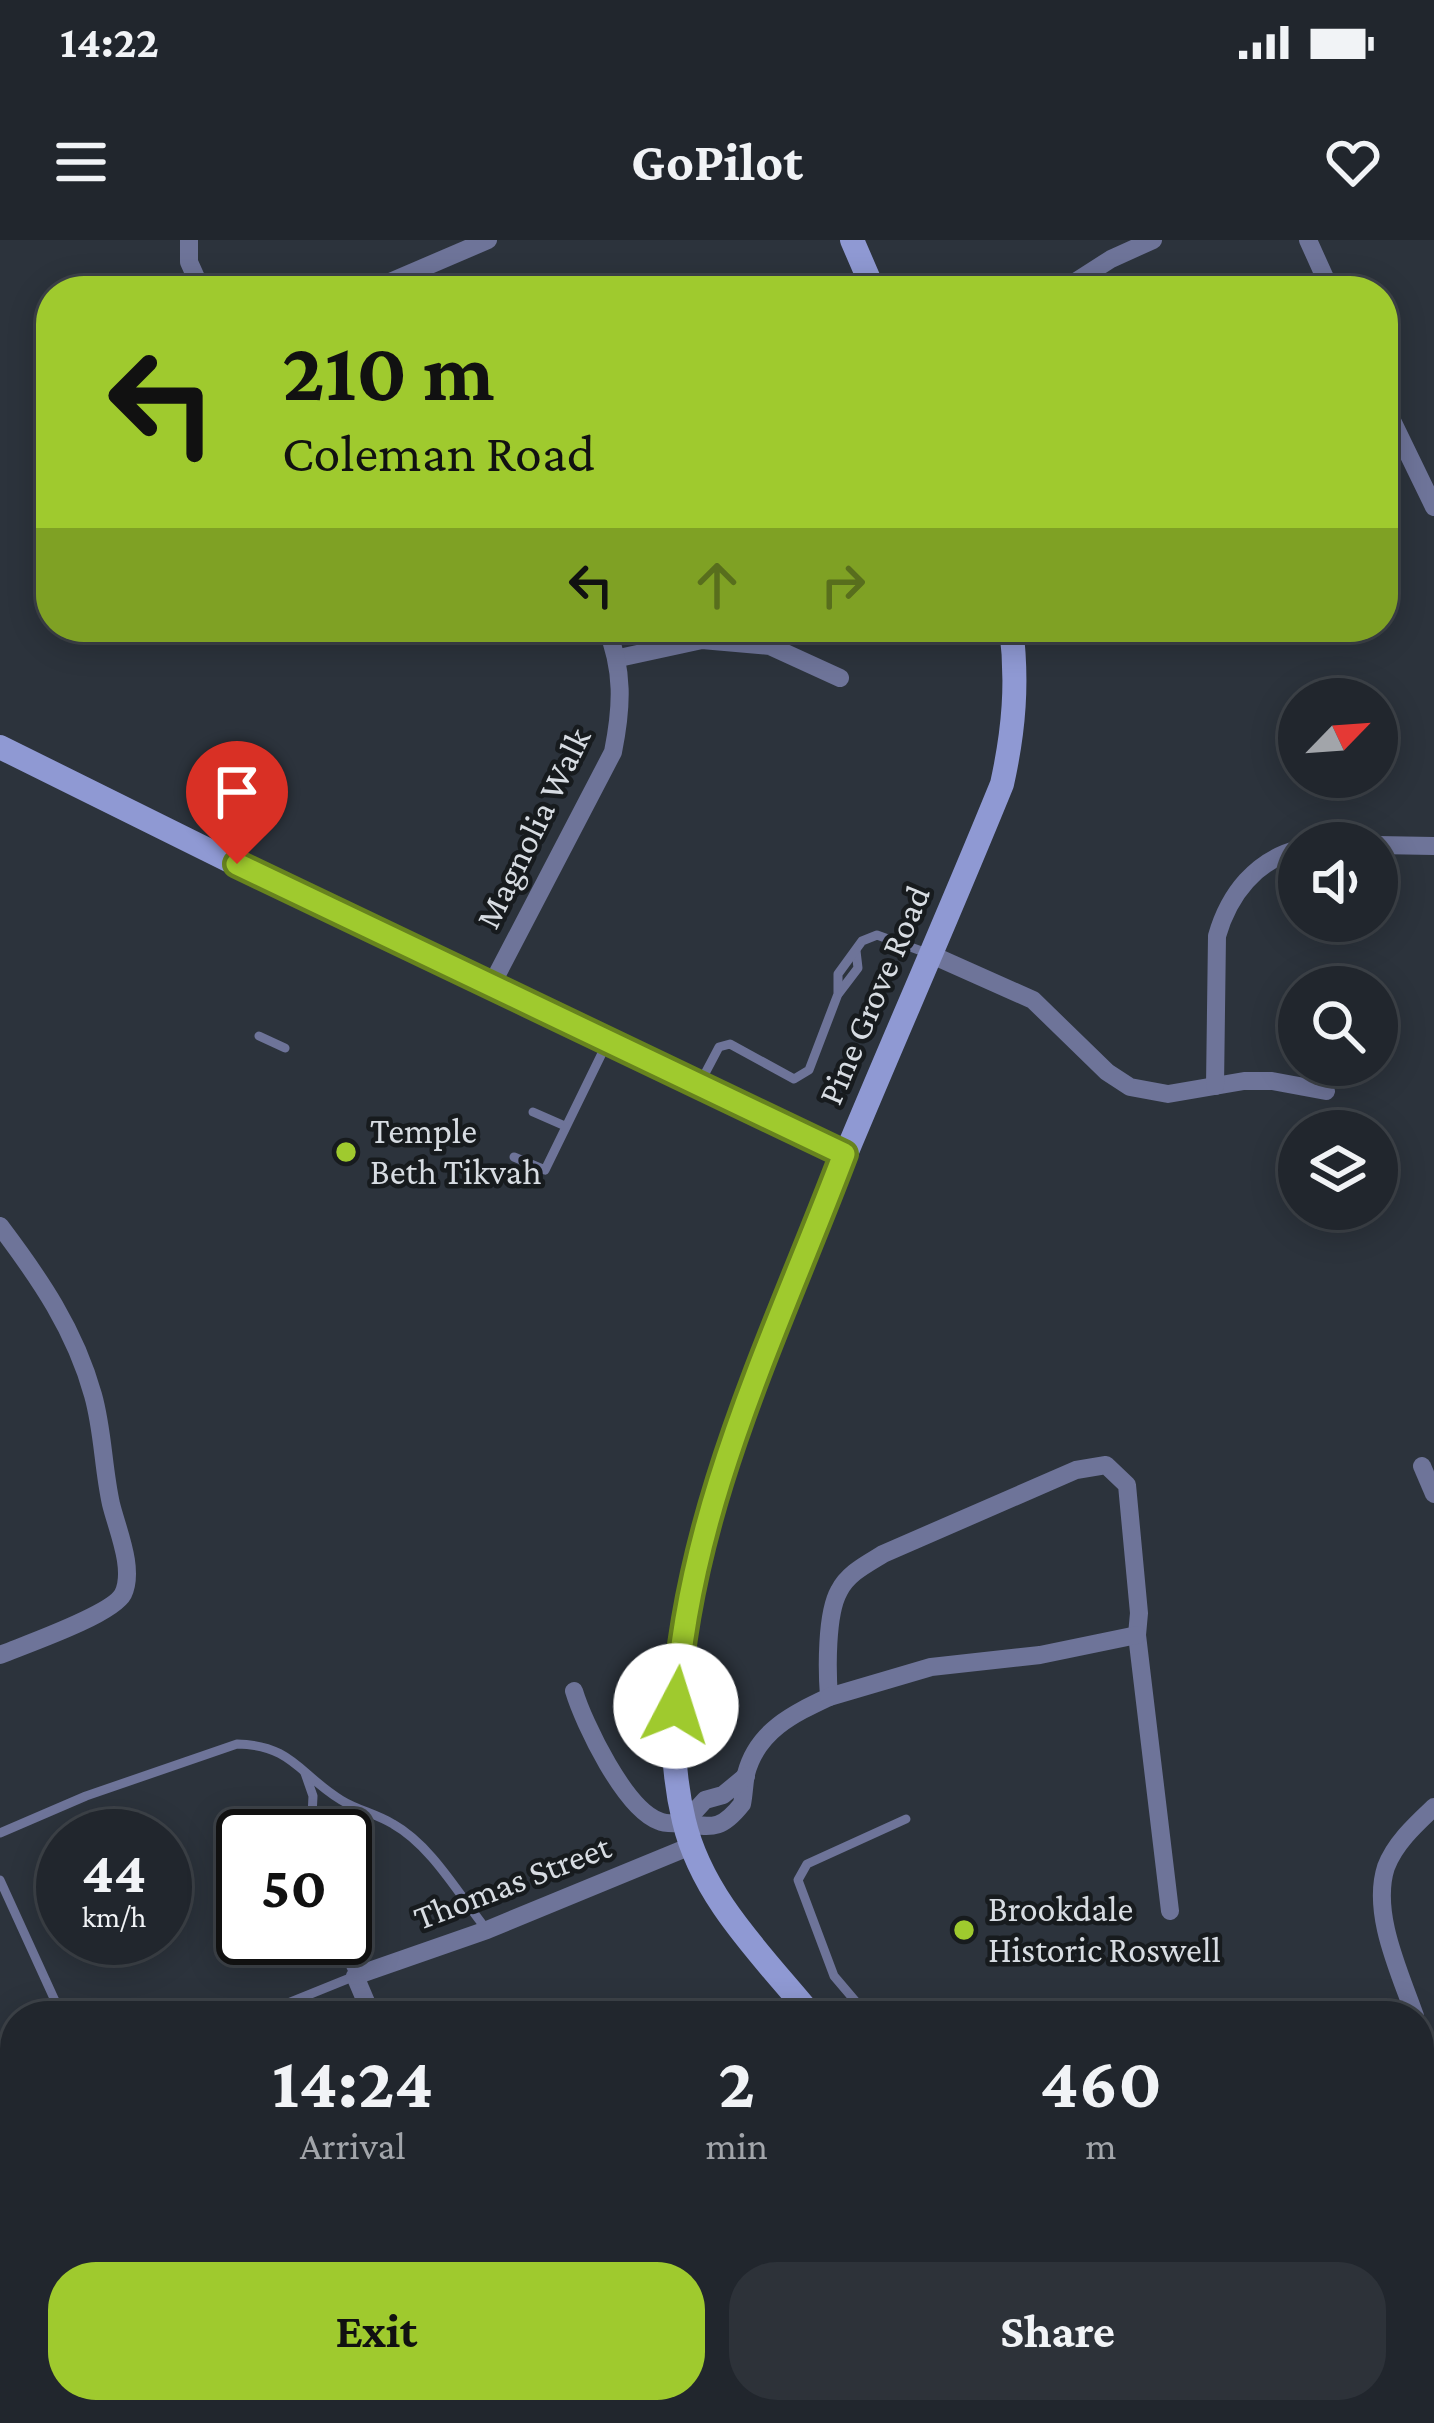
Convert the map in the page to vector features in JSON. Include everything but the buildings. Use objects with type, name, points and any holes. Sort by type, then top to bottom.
[{"type":"main road","points":[[852,240],[868,276]]},
{"type":"main road","name":"Pine Grove Road","points":[[800,2001],[706,1882],[688,1835],[674,1753],[679,1659],[697,1558],[725,1459],[844,1154],[1002,784],[1014,727],[1013,642]]},
{"type":"main road","points":[[0,747],[844,1154]]},
{"type":"street","points":[[189,240],[189,262],[195,276]]},
{"type":"street","points":[[404,276],[488,240]]},
{"type":"street","points":[[1084,276],[1153,240]]},
{"type":"street","points":[[1308,240],[1324,276]]},
{"type":"street","points":[[1398,433],[1434,507]]},
{"type":"street","name":"Magnolia Walk","points":[[491,986],[614,752],[622,710],[620,658],[613,642]]},
{"type":"street","points":[[620,658],[693,642]]},
{"type":"street","points":[[725,642],[770,646],[840,678]]},
{"type":"street","points":[[1398,845],[1434,846]]},
{"type":"street","points":[[1215,1086],[1217,936],[1223,917],[1252,874],[1278,856]]},
{"type":"street","points":[[932,956],[1033,1000],[1107,1072],[1130,1087],[1168,1094],[1271,1081],[1326,1091]]},
{"type":"street","points":[[0,1226],[46,1286],[73,1339],[93,1395],[127,1571],[124,1591],[108,1607],[0,1655]]},
{"type":"street","points":[[1137,1635],[1040,1655],[931,1666],[830,1696],[826,1666],[837,1592],[857,1570],[883,1554],[1076,1470],[1106,1465],[1126,1485],[1139,1613],[1137,1635],[1170,1911]]},
{"type":"street","points":[[1422,1466],[1434,1494]]},
{"type":"street","points":[[574,1691],[598,1751],[648,1815],[688,1835]]},
{"type":"street","name":"Thomas Street","points":[[356,1976],[487,1930],[688,1835],[705,1800],[723,1796],[746,1776],[759,1748],[784,1718],[830,1696]]},
{"type":"street","points":[[1410,2001],[1382,1898],[1386,1868],[1398,1844],[1434,1807]]},
{"type":"street","points":[[356,1976],[367,2001]]},
{"type":"lane","points":[[699,1085],[719,1047],[730,1044],[794,1078],[809,1070],[838,994],[838,974],[862,941],[878,935],[932,956]]},
{"type":"lane","points":[[259,1036],[285,1048]]},
{"type":"lane","points":[[514,1156],[545,1169],[608,1041]]},
{"type":"lane","points":[[533,1112],[565,1126]]},
{"type":"lane","points":[[0,1833],[86,1796],[237,1744],[278,1749],[340,1800],[395,1825],[420,1845],[487,1930]]},
{"type":"lane","points":[[303,1768],[312,1809]]},
{"type":"lane","points":[[855,2001],[834,1976],[798,1880],[807,1864],[906,1819]]},
{"type":"lane","points":[[0,1880],[55,2001]]},
{"type":"lane","points":[[294,2001],[356,1976],[351,1965]]},
{"type":"place","name":"Temple Beth Tikvah","points":[[346,1152]]},
{"type":"place","name":"Brookdale Historic Roswell","points":[[964,1930]]},
{"type":"route","points":[[237,864],[844,1154],[725,1459],[697,1558],[679,1659],[676,1706]]}]
